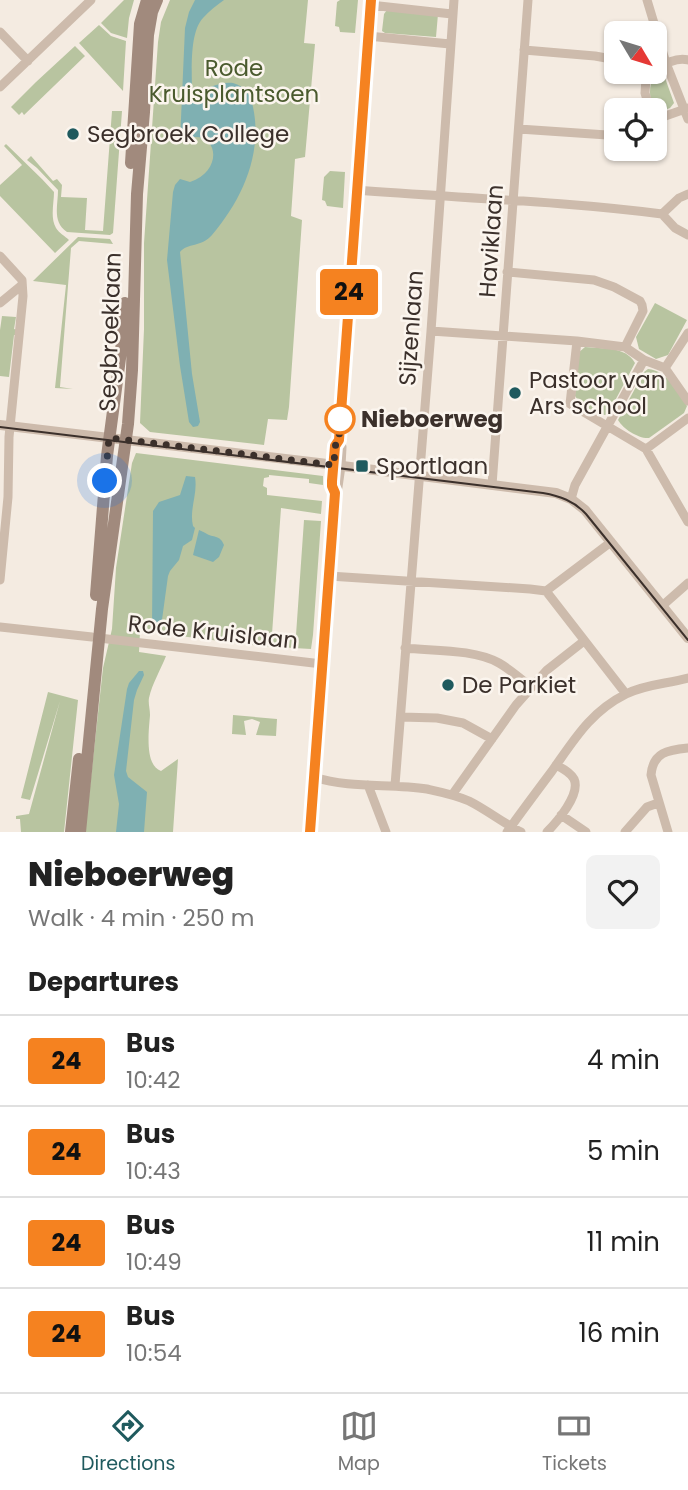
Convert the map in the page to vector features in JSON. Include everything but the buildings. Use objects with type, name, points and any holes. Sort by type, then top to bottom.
[{"type":"main road","name":"Segbroeklaan","points":[[80,832],[109,438],[125,305],[139,33],[147,0]]},
{"type":"main road","name":"Segbroeklaan","points":[[71,832],[95,638],[125,440],[132,370],[137,194],[148,36],[149,23],[157,0]]},
{"type":"street","name":"Sijzenlaan","points":[[395,785],[454,0]]},
{"type":"street","name":"Haviklaan","points":[[492,485],[528,0]]},
{"type":"street","points":[[647,0],[653,21]]},
{"type":"street","points":[[0,87],[88,1]]},
{"type":"street","points":[[310,832],[335,493],[332,486],[337,465],[335,446],[339,440],[370,3],[452,14]]},
{"type":"street","points":[[0,32],[28,61]]},
{"type":"street","points":[[368,36],[450,44]]},
{"type":"street","points":[[524,50],[604,58]]},
{"type":"street","points":[[667,63],[688,60]]},
{"type":"street","points":[[667,65],[686,108],[688,119]]},
{"type":"street","points":[[667,115],[686,108]]},
{"type":"street","points":[[519,129],[604,135]]},
{"type":"street","points":[[356,190],[513,200],[662,214],[688,235]]},
{"type":"street","points":[[662,214],[679,198],[688,194]]},
{"type":"street","points":[[0,256],[22,280],[23,296],[5,426],[7,511],[0,580]]},
{"type":"street","points":[[507,272],[594,280],[640,301],[643,311],[625,347]]},
{"type":"street","points":[[0,303],[22,285]]},
{"type":"street","points":[[431,331],[625,347],[644,360],[665,368],[688,401]]},
{"type":"street","points":[[665,368],[688,333]]},
{"type":"street","points":[[577,341],[570,404],[646,449],[688,522]]},
{"type":"street","points":[[571,499],[575,485],[644,360]]},
{"type":"street","points":[[646,449],[688,418]]},
{"type":"street","points":[[5,426],[550,492],[571,499],[585,510],[688,638]]},
{"type":"street","points":[[329,576],[546,591],[611,541]]},
{"type":"street","points":[[662,606],[688,583]]},
{"type":"street","points":[[546,591],[626,694]]},
{"type":"street","name":"Rode Kruislaan","points":[[0,627],[323,664]]},
{"type":"street","points":[[452,795],[531,687],[547,670],[584,641]]},
{"type":"street","points":[[405,648],[483,656],[498,662],[531,687]]},
{"type":"street","points":[[509,830],[577,734],[611,703],[650,685],[688,678]]},
{"type":"street","points":[[401,717],[437,718],[463,723],[492,739]]},
{"type":"street","points":[[668,832],[651,775],[652,765],[656,758],[665,752],[688,748]]},
{"type":"street","points":[[547,832],[573,796],[575,780],[556,765]]},
{"type":"street","points":[[314,777],[326,781],[428,789],[452,795],[469,801],[509,830],[521,832]]},
{"type":"street","points":[[368,785],[386,832]]},
{"type":"street","points":[[625,832],[647,807],[659,803]]},
{"type":"street","points":[[561,815],[586,832]]},
{"type":"green space","points":[[124,0],[134,0],[127,38],[111,33],[101,23]]},
{"type":"green space","name":"Rode Kruisplantsoen","points":[[170,0],[308,0],[304,43],[315,44],[305,157],[295,159],[291,216],[302,220],[289,407],[287,420],[268,419],[264,445],[150,432],[140,423],[144,243],[158,42],[161,22]]},
{"type":"green space","points":[[358,0],[355,33],[340,32],[339,27],[335,26],[337,2]]},
{"type":"green space","points":[[387,10],[438,14],[436,37],[385,33],[382,31]]},
{"type":"green space","points":[[99,25],[111,36],[126,41],[123,91],[79,43]]},
{"type":"green space","points":[[75,46],[85,56],[24,115],[22,112],[19,115],[11,107]]},
{"type":"green space","points":[[667,83],[674,103],[670,108],[667,109],[667,98],[651,98],[651,85]]},
{"type":"green space","points":[[112,111],[122,111],[113,233],[67,232],[58,219],[58,190],[27,160],[31,156],[53,181],[57,179],[62,185],[61,197],[87,198],[85,230],[103,231]]},
{"type":"green space","points":[[6,144],[54,192],[54,224],[69,240],[55,253],[0,196],[0,185],[22,165],[4,146]]},
{"type":"green space","points":[[330,171],[345,172],[343,208],[327,206],[322,200],[324,177]]},
{"type":"green space","points":[[78,237],[110,239],[113,244],[79,241],[71,248],[60,387],[73,389],[55,388],[66,285],[33,281]]},
{"type":"green space","points":[[655,303],[687,320],[668,355],[656,359],[639,349],[636,337]]},
{"type":"green space","points":[[2,316],[16,317],[14,329],[18,330],[17,335],[14,335],[9,377],[0,376]]},
{"type":"green space","points":[[585,347],[620,351],[635,363],[605,415],[588,408],[575,396],[578,353]]},
{"type":"green space","points":[[648,369],[667,378],[687,406],[684,413],[649,438],[632,433],[618,420]]},
{"type":"green space","points":[[136,453],[323,476],[323,485],[309,483],[309,479],[269,475],[264,478],[263,486],[267,488],[267,495],[322,501],[321,514],[281,508],[272,634],[296,635],[304,520],[321,521],[313,635],[311,649],[259,646],[140,631],[139,652],[166,656],[149,698],[149,746],[152,762],[161,771],[178,759],[173,832],[85,832],[103,668],[112,629],[116,568],[132,463]]},
{"type":"green space","points":[[48,692],[78,700],[64,832],[21,832],[20,819],[16,819],[16,816],[29,814],[60,701],[30,800],[21,798]]},
{"type":"green space","points":[[233,715],[277,719],[276,736],[256,735],[260,722],[252,719],[244,721],[246,735],[232,734]]},
{"type":"water","points":[[195,0],[224,0],[203,18],[195,33],[192,93],[223,83],[237,84],[244,89],[253,107],[255,142],[241,192],[223,221],[208,239],[180,252],[192,374],[200,422],[193,427],[189,422],[180,366],[167,260],[175,185],[180,179],[190,182],[202,176],[213,159],[213,150],[202,138],[193,137],[180,141],[185,28]]},
{"type":"water","points":[[186,476],[195,477],[192,514],[195,528],[192,540],[183,546],[179,560],[168,576],[161,627],[152,627],[153,511],[159,502],[180,495]]},
{"type":"water","points":[[199,530],[219,538],[224,545],[219,557],[213,562],[193,555]]},
{"type":"water","points":[[139,671],[143,671],[144,675],[134,700],[126,771],[128,777],[147,792],[144,832],[116,832],[119,804],[114,775],[127,689]]},
{"type":"tram line","points":[[0,427],[555,496],[572,502],[586,514],[688,640]]},
{"type":"bus line","name":"24","points":[[310,832],[335,493],[332,481],[335,446],[339,440],[371,0]]},
{"type":"place","name":"Segbroek College","points":[[73,134]]},
{"type":"place","name":"Pastoor van Ars school","points":[[515,393]]},
{"type":"place","name":"Nieboerweg","points":[[340,419]]},
{"type":"place","name":"Sportlaan","points":[[362,466]]},
{"type":"place","name":"De Parkiet","points":[[448,685]]},
{"type":"route","points":[[105,481],[109,438],[334,465],[340,419]]}]
